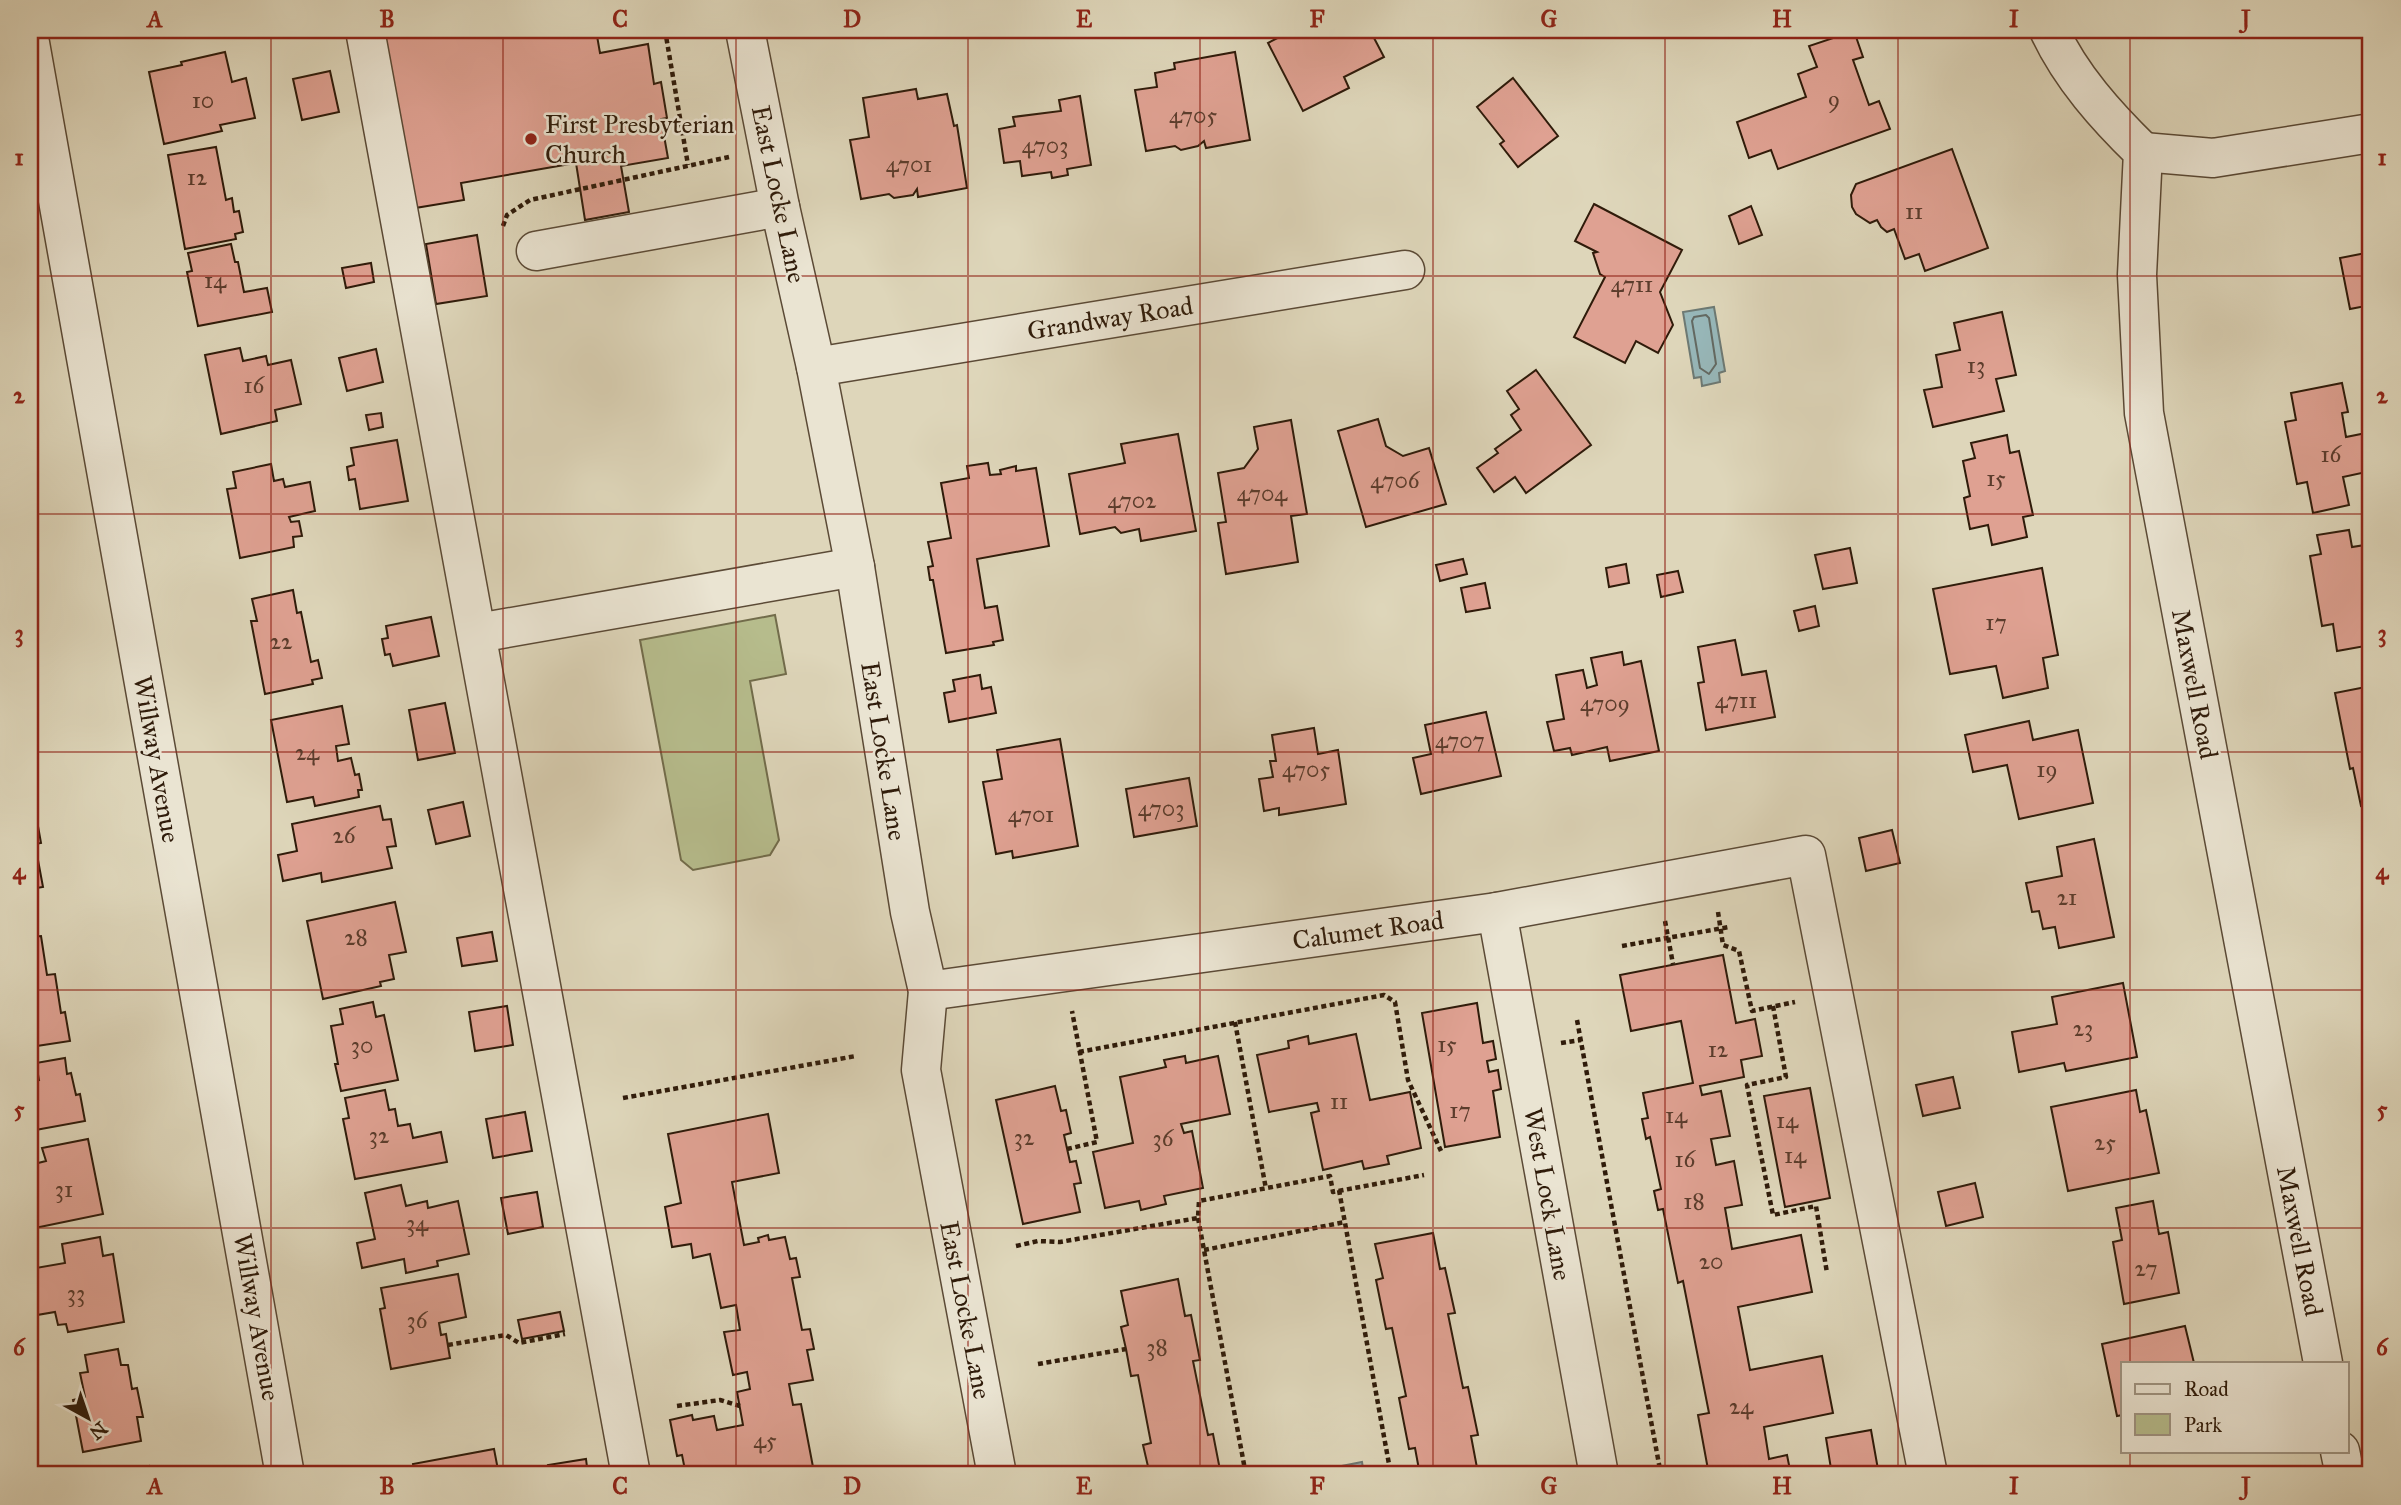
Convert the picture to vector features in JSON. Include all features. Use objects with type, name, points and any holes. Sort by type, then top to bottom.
[{"type":"street","points":[[365,30],[632,1475]]},
{"type":"street","name":"East Locke Lane","points":[[745,30],[855,567],[910,912],[928,991],[921,1070],[997,1475]]},
{"type":"street","points":[[2049,30],[2104,114],[2143,152],[2213,158],[2371,133]]},
{"type":"street","name":"Willway Avenue","points":[[30,43],[285,1475]]},
{"type":"street","name":"Maxwell Road","points":[[2143,152],[2137,275],[2144,413],[2323,1362]]},
{"type":"street","points":[[536,251],[780,207]]},
{"type":"street","name":"Grandway Road","points":[[816,367],[1405,270]]},
{"type":"street","points":[[478,633],[855,567]]},
{"type":"street","name":"Calumet Road","points":[[928,991],[1497,912],[1807,855],[1928,1475]]},
{"type":"street","name":"West Lock Lane","points":[[1497,912],[1599,1475]]},
{"type":"street","points":[[2340,1452],[2345,1475]]},
{"type":"path","points":[[665,30],[688,166]]},
{"type":"path","points":[[503,228],[506,215],[530,200],[728,157]]},
{"type":"path","points":[[1718,912],[1723,945],[1739,951],[1752,1011],[1789,1003]]},
{"type":"path","points":[[1665,922],[1673,964]]},
{"type":"path","points":[[1622,946],[1729,927]]},
{"type":"path","points":[[1079,1052],[1384,995],[1395,1002],[1408,1080],[1441,1151]]},
{"type":"path","points":[[1773,1006],[1786,1077],[1747,1085],[1773,1215],[1816,1206],[1827,1273]]},
{"type":"path","points":[[1068,1149],[1097,1142],[1072,1013]]},
{"type":"path","points":[[1577,1020],[1661,1475]]},
{"type":"path","points":[[1235,1022],[1266,1189]]},
{"type":"path","points":[[623,1098],[856,1056]]},
{"type":"path","points":[[1246,1475],[1198,1218],[1199,1201],[1330,1176],[1334,1192],[1424,1175]]},
{"type":"path","points":[[1339,1190],[1391,1475]]},
{"type":"path","points":[[1016,1245],[1038,1241],[1060,1242],[1198,1218]]},
{"type":"path","points":[[1204,1250],[1345,1222]]},
{"type":"path","points":[[447,1345],[506,1335],[519,1343],[575,1332]]},
{"type":"path","points":[[1038,1364],[1126,1349]]},
{"type":"path","points":[[677,1406],[720,1400],[740,1406]]},
{"type":"path","points":[[1116,1475],[1149,1469]]},
{"type":"green space","points":[[775,615],[786,674],[750,681],[779,840],[770,855],[693,870],[681,860],[640,640]]},
{"type":"water","points":[[1714,307],[1725,371],[1719,373],[1720,382],[1702,386],[1701,377],[1694,378],[1683,312]]},
{"type":"water","points":[[1362,1462],[1364,1475],[1296,1475]]},
{"type":"building","points":[[185,30],[215,30],[186,36]]},
{"type":"building","name":"First Presbyterian Church","points":[[380,30],[596,30],[600,53],[648,44],[654,84],[661,82],[667,118],[661,119],[668,158],[621,166],[629,212],[585,220],[576,163],[461,183],[464,200],[409,209]]},
{"type":"building","points":[[1293,30],[1382,30],[1373,36],[1384,57],[1344,77],[1349,88],[1303,111],[1268,43]]},
{"type":"building","points":[[1854,31],[1863,57],[1853,60],[1869,105],[1879,101],[1890,129],[1778,169],[1771,150],[1749,158],[1737,122],[1806,97],[1798,74],[1817,67],[1809,46]]},
{"type":"building","points":[[225,52],[232,82],[246,78],[255,118],[220,125],[222,131],[164,144],[149,72]]},
{"type":"building","points":[[1235,52],[1250,140],[1206,148],[1204,141],[1198,146],[1181,150],[1175,146],[1146,151],[1135,90],[1157,87],[1155,73],[1175,69],[1174,63]]},
{"type":"building","points":[[330,71],[339,112],[302,120],[293,79]]},
{"type":"building","points":[[1513,78],[1558,136],[1518,167],[1500,144],[1504,141],[1477,107]]},
{"type":"building","points":[[916,89],[918,99],[947,94],[954,126],[957,125],[967,188],[918,197],[917,189],[913,195],[894,198],[889,194],[861,199],[850,140],[869,137],[863,98]]},
{"type":"building","points":[[1080,96],[1091,165],[1067,169],[1068,175],[1052,178],[1051,172],[1022,176],[1020,161],[1004,163],[999,129],[1015,126],[1013,117],[1061,111],[1059,100]]},
{"type":"building","points":[[216,147],[226,200],[232,198],[234,212],[239,211],[243,232],[235,234],[236,239],[185,249],[168,155]]},
{"type":"building","points":[[1952,149],[1988,248],[1925,271],[1919,254],[1905,259],[1894,229],[1887,232],[1877,220],[1870,223],[1856,214],[1851,195],[1856,184]]},
{"type":"building","points":[[1594,204],[1682,250],[1660,292],[1673,325],[1658,353],[1636,341],[1625,363],[1574,337],[1605,277],[1600,274],[1593,253],[1597,252],[1575,241]]},
{"type":"building","points":[[1751,206],[1762,235],[1739,244],[1729,216]]},
{"type":"building","points":[[477,235],[487,296],[436,304],[426,244]]},
{"type":"building","points":[[231,244],[244,292],[267,288],[272,312],[198,326],[187,272],[192,271],[188,253]]},
{"type":"building","points":[[2371,252],[2371,305],[2350,309],[2340,258]]},
{"type":"building","points":[[371,263],[374,282],[346,288],[342,268]]},
{"type":"building","points":[[2002,312],[2016,375],[1996,379],[2004,411],[1933,427],[1924,390],[1942,387],[1936,355],[1960,350],[1954,323]]},
{"type":"building","points":[[240,348],[243,361],[266,356],[268,365],[291,360],[301,404],[275,410],[277,421],[221,434],[205,355]]},
{"type":"building","points":[[376,349],[383,382],[347,391],[339,358]]},
{"type":"building","points":[[1536,370],[1591,445],[1526,493],[1515,477],[1494,492],[1477,468],[1498,453],[1495,449],[1521,430],[1511,415],[1519,409],[1507,391]]},
{"type":"building","points":[[2342,383],[2348,412],[2342,413],[2346,437],[2371,432],[2371,471],[2343,477],[2349,505],[2313,513],[2307,482],[2297,484],[2285,422],[2296,420],[2291,393]]},
{"type":"building","points":[[381,413],[383,427],[369,430],[366,415]]},
{"type":"building","points":[[1378,419],[1386,446],[1403,456],[1429,448],[1446,504],[1366,527],[1338,431]]},
{"type":"building","points":[[1291,420],[1307,514],[1291,516],[1298,562],[1226,574],[1218,523],[1226,522],[1218,473],[1244,468],[1258,449],[1254,427]]},
{"type":"building","points":[[1178,434],[1196,531],[1141,541],[1139,529],[1121,533],[1115,527],[1080,534],[1069,474],[1125,463],[1121,444]]},
{"type":"building","points":[[2007,435],[2010,453],[2019,451],[2033,515],[2023,517],[2027,537],[1992,545],[1988,525],[1970,529],[1964,498],[1970,496],[1963,461],[1975,458],[1971,443]]},
{"type":"building","points":[[397,440],[408,501],[360,509],[355,479],[349,480],[347,467],[354,465],[351,448]]},
{"type":"building","points":[[988,463],[990,475],[1001,474],[1000,470],[1016,466],[1016,471],[1036,468],[1049,546],[977,559],[985,608],[997,606],[1003,640],[993,642],[994,645],[946,653],[933,580],[930,580],[928,567],[933,566],[928,542],[951,538],[941,483],[969,478],[967,466]]},
{"type":"building","points":[[271,464],[274,481],[283,479],[285,487],[310,482],[315,511],[289,517],[291,522],[299,521],[302,536],[293,537],[294,547],[240,558],[227,489],[236,488],[233,472]]},
{"type":"building","points":[[2349,530],[2352,547],[2365,545],[2371,584],[2371,645],[2337,651],[2333,624],[2322,626],[2310,556],[2321,554],[2317,535]]},
{"type":"building","points":[[1850,548],[1857,583],[1823,589],[1815,555]]},
{"type":"building","points":[[1463,559],[1467,574],[1440,581],[1436,565]]},
{"type":"building","points":[[1626,564],[1629,583],[1609,587],[1606,568]]},
{"type":"building","points":[[2042,568],[2058,655],[2043,658],[2048,688],[2003,698],[1996,666],[1950,674],[1933,589]]},
{"type":"building","points":[[1678,571],[1683,592],[1661,597],[1657,575]]},
{"type":"building","points":[[1485,583],[1490,608],[1466,612],[1461,588]]},
{"type":"building","points":[[293,590],[297,613],[301,612],[311,662],[318,660],[322,678],[312,680],[313,684],[265,694],[251,621],[257,621],[252,599]]},
{"type":"building","points":[[1815,606],[1819,626],[1799,631],[1794,611]]},
{"type":"building","points":[[431,617],[439,656],[393,666],[390,654],[385,655],[382,639],[388,638],[386,626]]},
{"type":"building","points":[[1735,640],[1742,675],[1766,671],[1775,717],[1706,730],[1698,683],[1704,682],[1698,647]]},
{"type":"building","points":[[1622,652],[1624,665],[1641,661],[1659,751],[1610,761],[1607,747],[1572,755],[1570,748],[1554,751],[1547,722],[1564,719],[1556,675],[1583,670],[1587,688],[1597,685],[1591,658]]},
{"type":"building","points":[[980,675],[982,689],[991,687],[996,713],[949,722],[944,693],[955,691],[953,680]]},
{"type":"building","points":[[2371,686],[2371,804],[2361,806],[2353,768],[2350,769],[2335,693]]},
{"type":"building","points":[[445,703],[455,753],[418,760],[409,710]]},
{"type":"building","points":[[342,706],[349,744],[336,746],[338,761],[351,758],[355,775],[359,774],[362,790],[358,790],[359,797],[315,806],[313,797],[287,802],[271,720]]},
{"type":"building","points":[[1486,712],[1501,776],[1421,794],[1413,758],[1431,754],[1425,725]]},
{"type":"building","points":[[2029,721],[2033,740],[2078,730],[2093,803],[2019,819],[2007,765],[1973,772],[1965,735]]},
{"type":"building","points":[[1314,728],[1318,754],[1338,750],[1346,804],[1279,815],[1279,808],[1264,811],[1259,779],[1273,777],[1270,761],[1276,761],[1272,735]]},
{"type":"building","points":[[1060,739],[1078,846],[1013,858],[1012,851],[996,854],[983,782],[1002,779],[997,750]]},
{"type":"building","points":[[1189,778],[1197,826],[1134,837],[1126,789]]},
{"type":"building","points":[[463,802],[470,836],[436,844],[428,810]]},
{"type":"building","points":[[380,806],[383,820],[391,819],[396,846],[387,847],[392,868],[322,882],[321,873],[283,881],[278,855],[297,851],[292,824]]},
{"type":"building","points":[[36,815],[41,843],[35,844],[43,887],[30,889],[30,816]]},
{"type":"building","points":[[1892,830],[1900,863],[1866,871],[1859,838]]},
{"type":"building","points":[[2094,839],[2114,937],[2059,948],[2055,927],[2043,929],[2039,911],[2032,912],[2026,883],[2062,876],[2057,847]]},
{"type":"building","points":[[2371,862],[2371,892],[2365,863]]},
{"type":"building","points":[[395,902],[406,952],[389,955],[394,979],[380,982],[381,986],[323,999],[307,921]]},
{"type":"building","points":[[492,932],[497,961],[462,966],[457,938]]},
{"type":"building","points":[[41,936],[47,975],[55,974],[61,1013],[65,1012],[70,1041],[30,1047],[30,937]]},
{"type":"building","points":[[1723,955],[1736,1023],[1755,1019],[1762,1056],[1741,1060],[1744,1077],[1700,1086],[1702,1095],[1721,1091],[1730,1136],[1711,1139],[1716,1165],[1734,1161],[1742,1205],[1725,1208],[1732,1249],[1801,1235],[1812,1292],[1738,1307],[1750,1370],[1822,1356],[1833,1413],[1764,1427],[1769,1459],[1787,1455],[1791,1475],[1709,1475],[1698,1415],[1709,1413],[1683,1281],[1678,1283],[1663,1209],[1658,1210],[1654,1191],[1661,1189],[1650,1137],[1646,1139],[1642,1119],[1648,1118],[1643,1093],[1693,1083],[1681,1021],[1631,1031],[1620,975]]},
{"type":"building","points":[[2123,983],[2137,1057],[2066,1071],[2064,1063],[2019,1072],[2012,1032],[2057,1024],[2052,997]]},
{"type":"building","points":[[373,1002],[376,1017],[384,1015],[398,1080],[341,1091],[331,1026],[343,1024],[340,1009]]},
{"type":"building","points":[[1477,1003],[1483,1043],[1493,1041],[1496,1059],[1487,1061],[1489,1072],[1498,1070],[1501,1089],[1493,1091],[1500,1137],[1445,1147],[1422,1013]]},
{"type":"building","points":[[507,1006],[513,1045],[475,1051],[469,1012]]},
{"type":"building","points":[[1356,1034],[1370,1100],[1410,1092],[1421,1148],[1387,1156],[1389,1164],[1364,1169],[1362,1161],[1323,1170],[1311,1113],[1319,1111],[1317,1103],[1269,1112],[1257,1055],[1289,1048],[1288,1041],[1308,1036],[1309,1044]]},
{"type":"building","points":[[1185,1056],[1186,1063],[1218,1056],[1230,1114],[1181,1124],[1184,1133],[1192,1131],[1203,1188],[1164,1196],[1166,1204],[1141,1210],[1139,1201],[1105,1208],[1093,1152],[1133,1143],[1120,1077],[1166,1067],[1164,1060]]},
{"type":"building","points":[[65,1058],[67,1074],[71,1073],[76,1095],[80,1094],[85,1121],[30,1131],[30,1081],[39,1080],[36,1063]]},
{"type":"building","points":[[1953,1077],[1960,1108],[1923,1116],[1916,1085]]},
{"type":"building","points":[[1055,1086],[1061,1111],[1066,1110],[1071,1133],[1064,1135],[1070,1162],[1076,1161],[1081,1183],[1074,1184],[1080,1212],[1023,1224],[996,1100]]},
{"type":"building","points":[[1810,1088],[1830,1198],[1785,1207],[1764,1096]]},
{"type":"building","points":[[385,1090],[389,1110],[395,1109],[398,1126],[410,1124],[413,1138],[441,1132],[447,1162],[355,1179],[343,1119],[349,1118],[345,1098]]},
{"type":"building","points":[[2136,1090],[2140,1112],[2146,1110],[2159,1173],[2068,1191],[2051,1107]]},
{"type":"building","points":[[525,1112],[532,1151],[493,1158],[486,1119]]},
{"type":"building","points":[[768,1114],[779,1173],[732,1182],[744,1245],[759,1242],[758,1238],[768,1235],[769,1240],[785,1237],[790,1259],[796,1258],[800,1277],[792,1278],[802,1330],[810,1329],[814,1349],[807,1350],[813,1380],[789,1384],[793,1405],[801,1404],[813,1467],[804,1468],[805,1475],[751,1475],[750,1470],[735,1475],[686,1475],[682,1455],[677,1456],[670,1420],[692,1415],[693,1420],[714,1416],[717,1430],[743,1425],[737,1392],[750,1389],[747,1372],[733,1375],[724,1332],[740,1330],[736,1305],[721,1308],[710,1254],[693,1258],[691,1244],[672,1247],[665,1207],[681,1203],[668,1134]]},
{"type":"building","points":[[88,1139],[103,1214],[30,1229],[30,1165],[46,1161],[42,1148]]},
{"type":"building","points":[[1975,1183],[1983,1217],[1946,1226],[1938,1192]]},
{"type":"building","points":[[401,1185],[406,1206],[427,1201],[428,1208],[458,1201],[469,1254],[437,1261],[438,1266],[406,1273],[404,1259],[362,1268],[357,1243],[375,1239],[365,1193]]},
{"type":"building","points":[[537,1192],[543,1227],[508,1234],[501,1198]]},
{"type":"building","points":[[2153,1201],[2159,1234],[2168,1232],[2179,1293],[2124,1304],[2113,1242],[2122,1240],[2116,1208]]},
{"type":"building","points":[[1433,1233],[1440,1269],[1445,1268],[1455,1313],[1448,1314],[1463,1388],[1468,1387],[1478,1435],[1471,1436],[1478,1473],[1468,1475],[1420,1475],[1415,1448],[1409,1449],[1399,1398],[1406,1396],[1392,1328],[1386,1329],[1376,1280],[1383,1278],[1375,1244]]},
{"type":"building","points":[[100,1237],[103,1256],[113,1254],[124,1322],[68,1332],[66,1324],[58,1325],[55,1312],[37,1315],[30,1269],[65,1263],[62,1244]]},
{"type":"building","points":[[458,1274],[466,1317],[439,1323],[441,1335],[446,1334],[450,1358],[391,1369],[380,1309],[385,1308],[381,1288]]},
{"type":"building","points":[[1178,1279],[1185,1316],[1191,1315],[1200,1360],[1193,1361],[1208,1435],[1213,1434],[1221,1475],[1150,1475],[1143,1445],[1151,1443],[1138,1375],[1131,1376],[1121,1327],[1128,1325],[1121,1291]]},
{"type":"building","points":[[560,1312],[564,1331],[522,1339],[518,1320]]},
{"type":"building","points":[[2185,1326],[2194,1362],[2121,1362],[2121,1415],[2117,1416],[2102,1344]]},
{"type":"building","points":[[118,1349],[121,1365],[128,1365],[132,1389],[137,1388],[143,1417],[137,1417],[141,1441],[83,1452],[73,1400],[85,1397],[80,1373],[88,1372],[85,1355]]},
{"type":"building","points":[[1871,1430],[1879,1475],[1832,1475],[1826,1438]]},
{"type":"building","points":[[494,1449],[499,1475],[415,1475],[413,1464]]},
{"type":"building","points":[[586,1459],[588,1475],[550,1475],[548,1465]]},
{"type":"building","points":[[149,1466],[152,1475],[105,1475]]},
{"type":"place","name":"First Presbyterian Church","points":[[531,139]]}]
